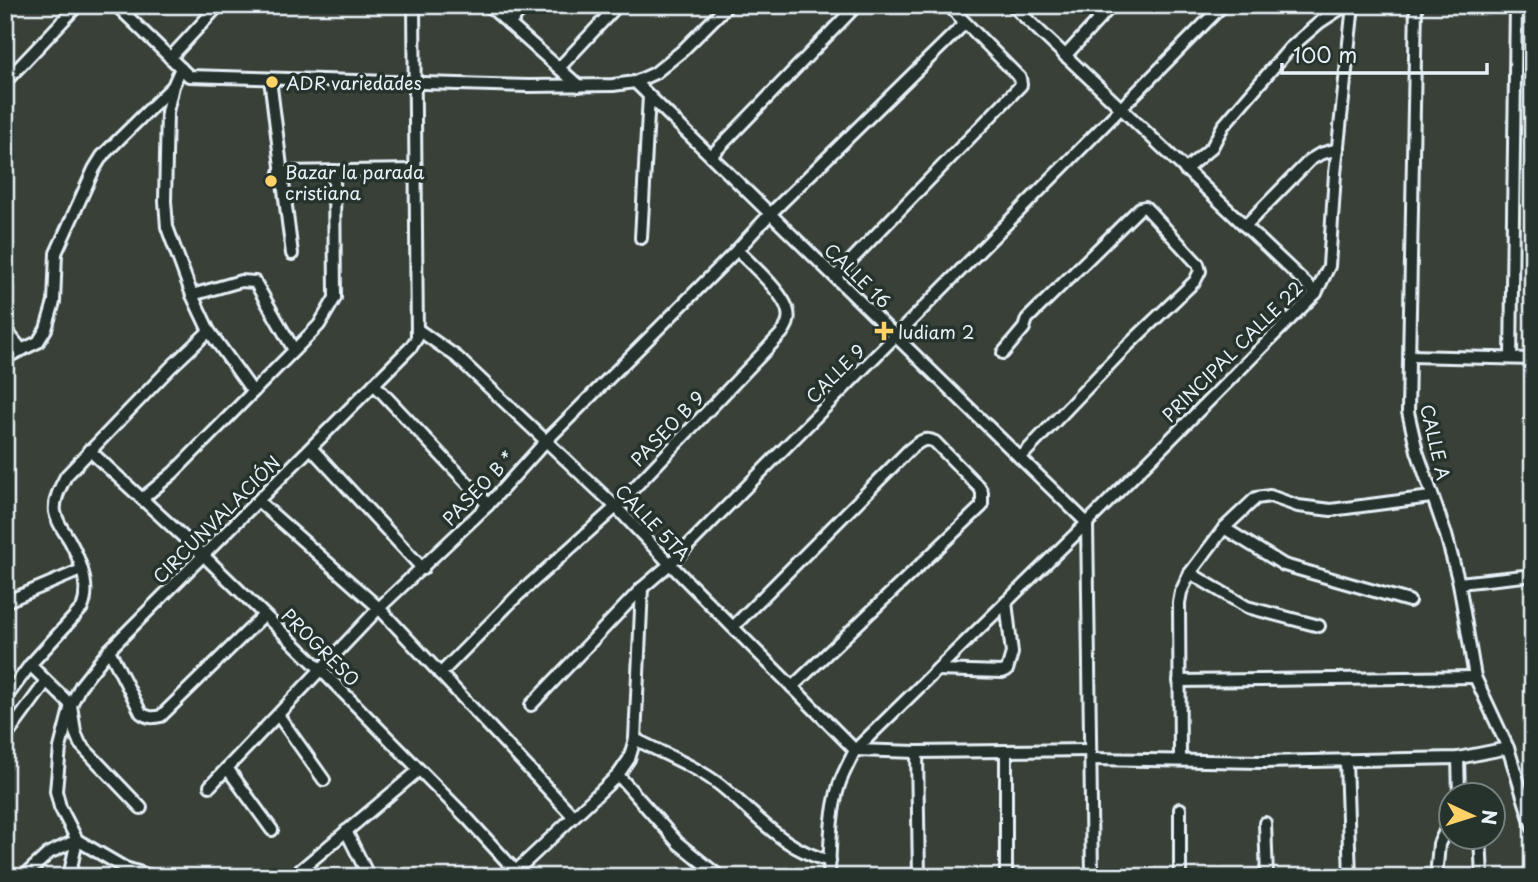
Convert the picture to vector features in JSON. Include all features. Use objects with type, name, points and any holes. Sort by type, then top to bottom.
[{"type":"street","points":[[5,82],[78,5]]},
{"type":"street","points":[[116,5],[185,72],[270,79],[579,86],[635,82],[655,72],[682,51],[728,5]]},
{"type":"street","points":[[170,58],[219,5]]},
{"type":"street","points":[[414,5],[417,329]]},
{"type":"street","points":[[488,5],[579,86]]},
{"type":"street","points":[[509,24],[526,5]]},
{"type":"street","points":[[559,68],[618,5]]},
{"type":"street","points":[[711,156],[857,5]]},
{"type":"street","points":[[835,277],[1021,86],[1020,78],[948,5]]},
{"type":"street","points":[[1012,5],[1316,293]]},
{"type":"street","points":[[1065,57],[1112,5]]},
{"type":"street","name":"CALLE 9","points":[[531,705],[642,588],[670,564],[1223,5]]},
{"type":"street","points":[[1185,170],[1212,147],[1223,126],[1290,48],[1320,22],[1346,5]]},
{"type":"street","name":"PRINCIPAL CALLE 22","points":[[829,877],[831,834],[839,783],[855,750],[1087,523],[1316,293],[1329,266],[1353,5]]},
{"type":"street","name":"CALLE A","points":[[1416,5],[1408,412],[1431,497],[1446,535],[1459,583],[1475,677],[1508,748],[1533,825]]},
{"type":"street","points":[[1511,358],[1516,5]]},
{"type":"street","name":"PASEO B *","points":[[210,786],[379,608],[488,505],[546,441],[770,214],[965,23]]},
{"type":"street","points":[[5,358],[38,342],[46,329],[54,302],[56,253],[102,156],[185,72]]},
{"type":"street","points":[[270,79],[292,254]]},
{"type":"street","name":"CALLE 16","points":[[635,82],[1087,523]]},
{"type":"street","points":[[173,86],[166,112],[167,228],[192,295],[209,331],[253,392]]},
{"type":"street","points":[[641,238],[649,96]]},
{"type":"street","points":[[1245,226],[1310,160],[1338,149]]},
{"type":"street","points":[[280,172],[415,170]]},
{"type":"street","points":[[142,499],[173,473],[319,325],[335,298],[334,171]]},
{"type":"street","points":[[1003,353],[1024,328],[1027,319],[1140,208],[1145,207],[1198,264],[1200,271],[1195,281],[1125,348],[1020,458]]},
{"type":"street","name":"PASEO B 9","points":[[440,674],[519,595],[616,507],[788,325],[788,309],[784,301],[737,250]]},
{"type":"street","points":[[192,295],[242,281],[256,282],[294,350]]},
{"type":"street","points":[[5,329],[22,350]]},
{"type":"street","name":"CIRCUNVALACIÓN","points":[[77,841],[60,807],[56,791],[60,748],[71,705],[81,685],[109,650],[411,347],[417,329]]},
{"type":"street","name":"CALLE 5TA","points":[[417,329],[457,356],[616,507],[855,750]]},
{"type":"street","points":[[5,699],[30,665],[82,608],[87,597],[81,570],[55,510],[58,493],[66,476],[209,331]]},
{"type":"street","points":[[1410,356],[1533,359]]},
{"type":"street","points":[[374,384],[488,505]]},
{"type":"street","points":[[733,627],[909,450],[920,440],[936,442],[979,486],[982,506],[792,687]]},
{"type":"street","points":[[310,448],[423,569]]},
{"type":"street","name":"PROGRESO","points":[[89,450],[204,556],[320,670],[519,873]]},
{"type":"street","points":[[1180,759],[1179,603],[1184,582],[1224,528],[1250,502],[1262,496],[1331,510],[1431,497]]},
{"type":"street","points":[[258,501],[379,608],[573,816]]},
{"type":"street","points":[[1087,523],[1092,877]]},
{"type":"street","points":[[1224,528],[1288,567],[1409,601]]},
{"type":"street","points":[[1459,583],[1533,575],[1533,562]]},
{"type":"street","points":[[5,602],[81,570]]},
{"type":"street","points":[[1190,573],[1247,607],[1319,626]]},
{"type":"street","points":[[499,877],[519,873],[573,816],[618,775],[629,759],[635,739],[642,588]]},
{"type":"street","points":[[937,670],[1007,670],[1012,653],[1006,602]]},
{"type":"street","points":[[109,650],[141,713],[156,718],[264,615]]},
{"type":"street","points":[[30,665],[71,705],[75,732],[80,744],[141,808]]},
{"type":"street","points":[[1179,681],[1475,677]]},
{"type":"street","points":[[5,738],[8,725],[46,682]]},
{"type":"street","points":[[278,715],[324,780]]},
{"type":"street","points":[[635,739],[719,784],[781,839],[798,850],[830,861]]},
{"type":"street","points":[[855,750],[1006,751],[1180,759],[1346,761],[1458,758],[1508,748]]},
{"type":"street","points":[[1006,751],[1006,877]]},
{"type":"street","points":[[917,752],[919,877]]},
{"type":"street","points":[[1458,758],[1459,780]]},
{"type":"street","points":[[1346,761],[1350,877]]},
{"type":"street","points":[[227,768],[272,830]]},
{"type":"street","points":[[292,877],[419,769]]},
{"type":"street","points":[[618,775],[678,843],[720,877]]},
{"type":"street","points":[[1180,809],[1180,877]]},
{"type":"street","points":[[1265,823],[1267,877]]},
{"type":"street","points":[[346,831],[369,877]]},
{"type":"street","points":[[77,841],[125,868],[154,877]]},
{"type":"street","points":[[23,877],[49,853],[77,841]]},
{"type":"street","points":[[69,877],[77,841]]},
{"type":"street","points":[[1436,877],[1438,850]]},
{"type":"street","points":[[1481,850],[1482,877]]},
{"type":"place","name":"ADR variedades","points":[[272,82]]},
{"type":"place","name":"Bazar la parada cristiana","points":[[271,181]]},
{"type":"place","name":"ludiam 2","points":[[884,331]]}]
